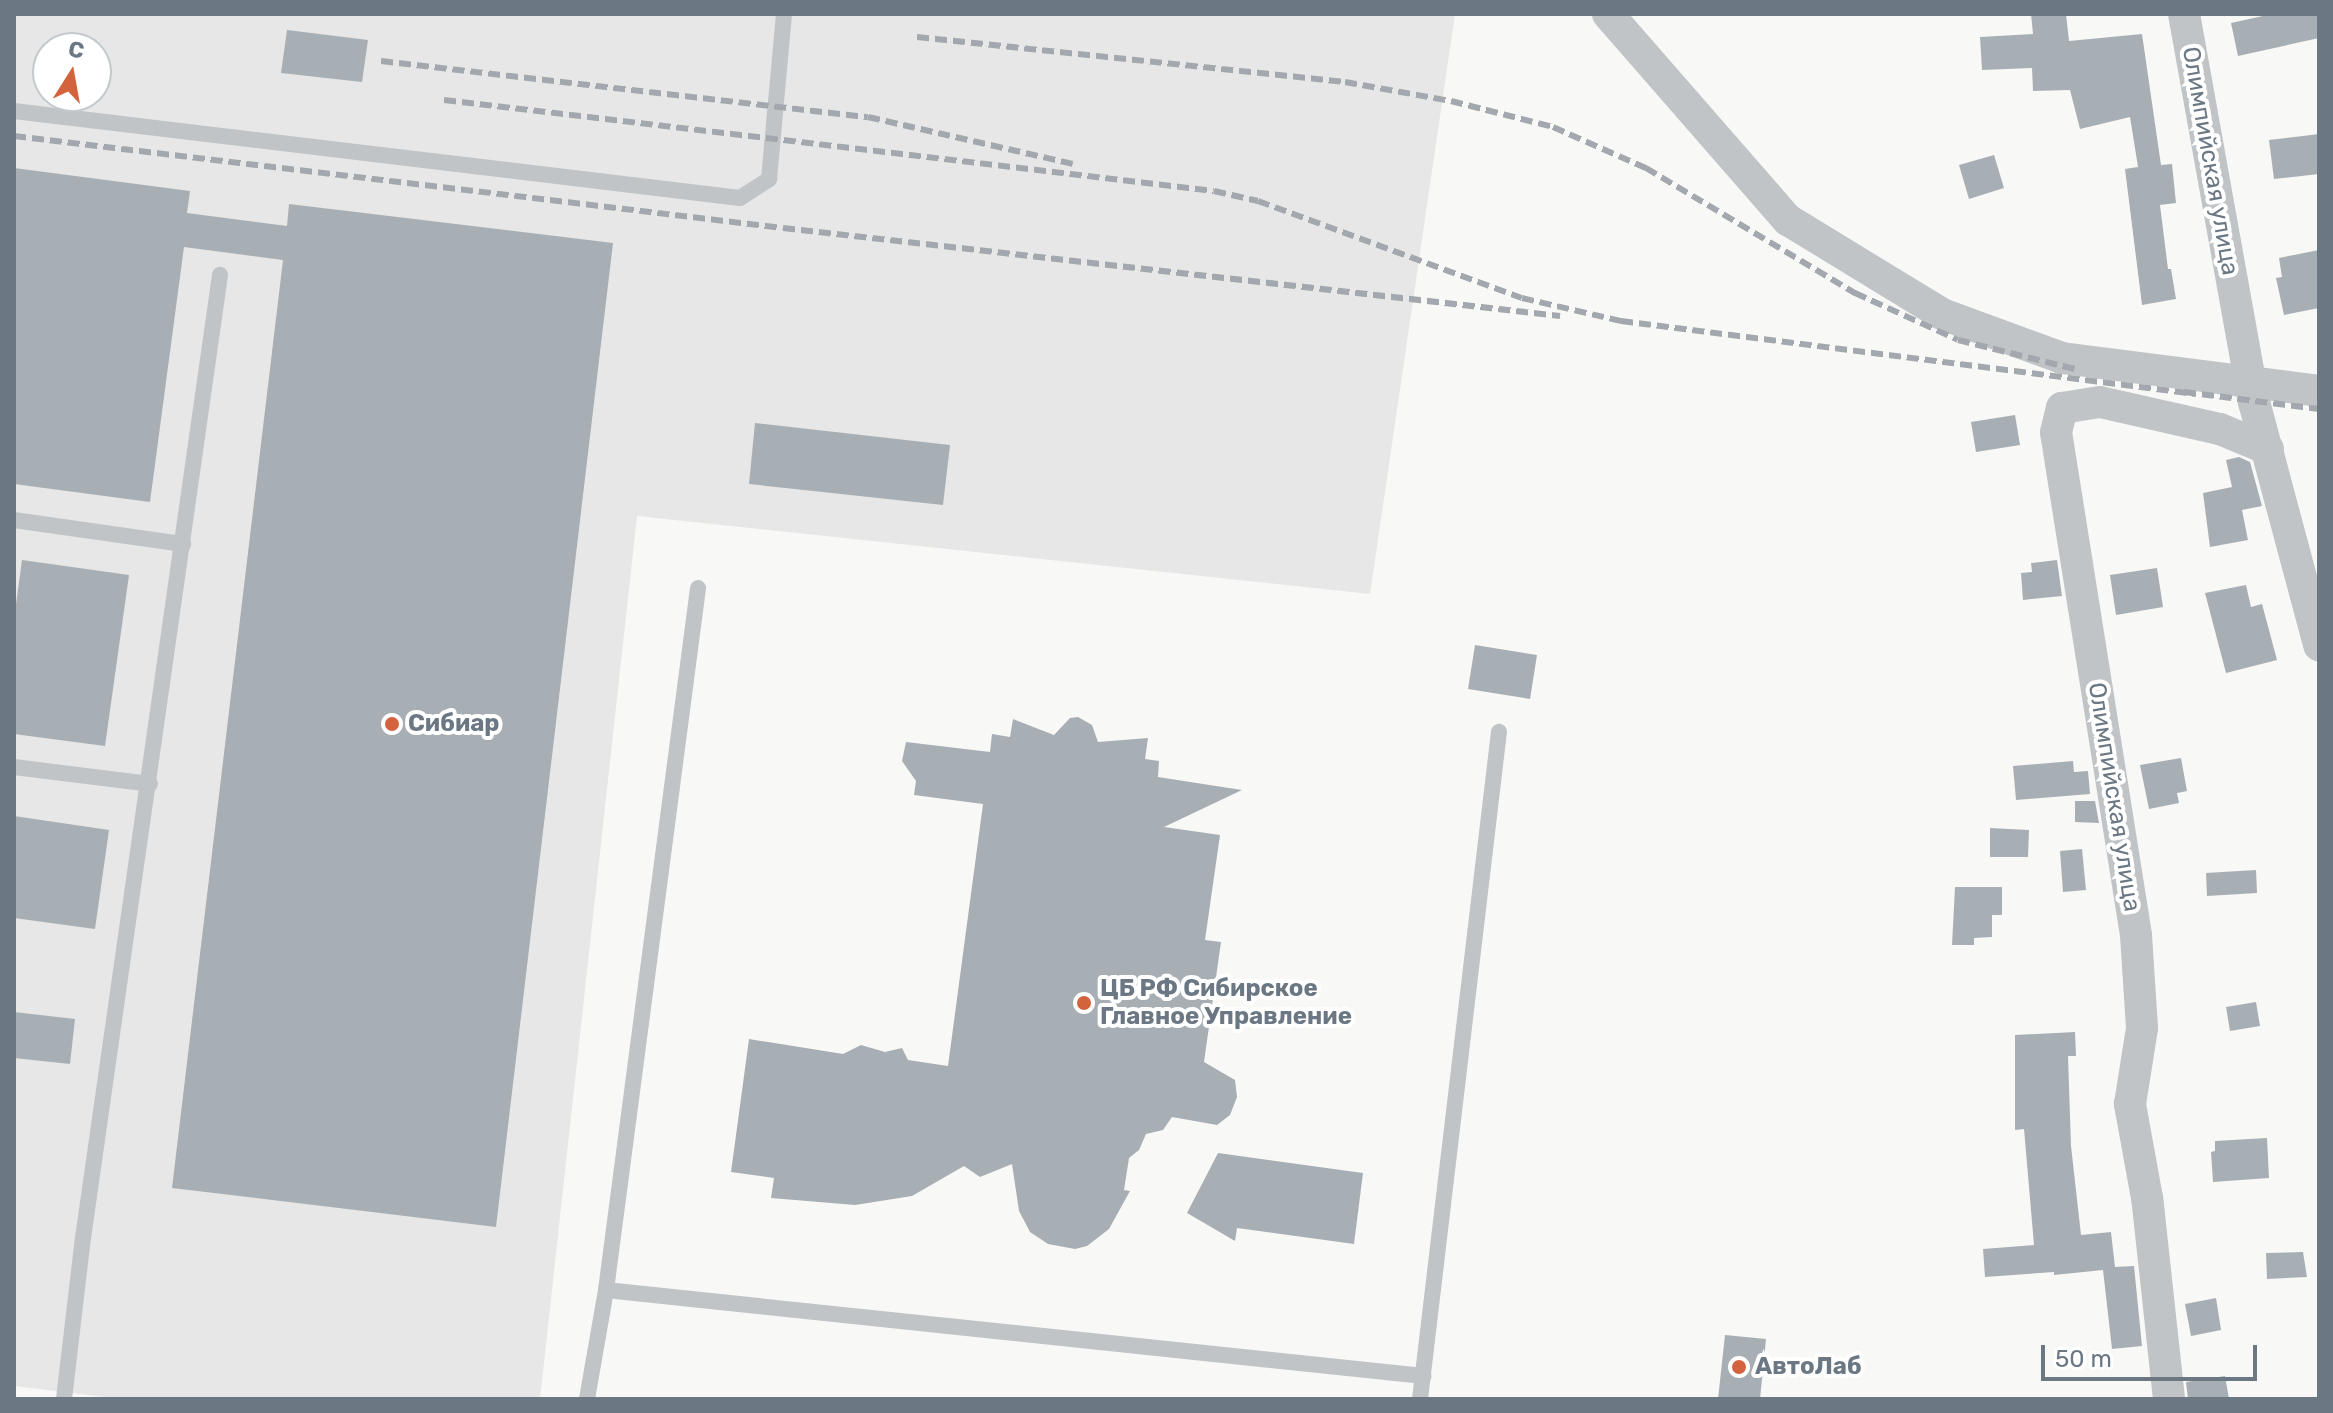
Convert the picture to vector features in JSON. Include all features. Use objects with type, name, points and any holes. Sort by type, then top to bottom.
[{"type":"street","points":[[1608,14],[1788,220],[1942,314],[2062,358],[2250,385],[2319,391]]},
{"type":"street","name":"Олимпийская улица","points":[[2184,14],[2250,385],[2319,645]]},
{"type":"street","name":"Олимпийская улица","points":[[2169,1399],[2147,1198],[2130,1104],[2142,1028],[2136,935],[2056,432],[2062,408],[2100,402],[2220,429],[2268,449]]},
{"type":"lane","points":[[14,111],[740,198],[769,179],[784,14]]},
{"type":"lane","points":[[64,1399],[85,1222],[150,784],[220,275]]},
{"type":"lane","points":[[14,520],[183,544]]},
{"type":"lane","points":[[587,1399],[606,1290],[698,588]]},
{"type":"lane","points":[[1420,1399],[1499,732]]},
{"type":"lane","points":[[14,767],[150,784]]},
{"type":"lane","points":[[606,1290],[1423,1376]]},
{"type":"shaded area","points":[[14,14],[1455,14],[1370,594],[637,516],[540,1399],[121,1399],[14,1386]]},
{"type":"building","points":[[2031,14],[2066,14],[2069,41],[2142,34],[2161,165],[2172,164],[2176,203],[2160,205],[2168,269],[2171,269],[2176,299],[2142,305],[2125,169],[2138,167],[2130,117],[2080,129],[2070,90],[2033,91],[2032,68],[1982,70],[1980,37],[2033,34]]},
{"type":"building","points":[[2272,14],[2319,14],[2319,38],[2238,56],[2231,23]]},
{"type":"building","points":[[287,30],[368,40],[362,82],[281,73]]},
{"type":"building","points":[[2319,134],[2319,174],[2274,179],[2269,140]]},
{"type":"building","points":[[1994,155],[2004,188],[1969,199],[1959,165]]},
{"type":"building","name":"Сибиар","points":[[14,168],[190,191],[187,213],[287,226],[289,204],[613,243],[496,1227],[172,1188],[283,260],[184,247],[150,502],[14,484]]},
{"type":"building","points":[[2319,250],[2319,308],[2284,315],[2276,278],[2282,277],[2279,258]]},
{"type":"building","points":[[2015,415],[2020,445],[1976,452],[1971,422]]},
{"type":"building","points":[[755,423],[950,445],[943,505],[749,484]]},
{"type":"building","points":[[2239,457],[2250,462],[2262,506],[2242,510],[2248,540],[2210,547],[2203,493],[2232,487],[2226,460]]},
{"type":"building","points":[[22,560],[129,575],[105,746],[14,734],[14,619]]},
{"type":"building","points":[[2057,560],[2062,596],[2023,600],[2021,573],[2032,572],[2031,563]]},
{"type":"building","points":[[2157,568],[2163,607],[2116,615],[2110,575]]},
{"type":"building","points":[[2246,585],[2251,607],[2262,604],[2277,660],[2226,673],[2205,593]]},
{"type":"building","points":[[1475,645],[1537,655],[1530,699],[1468,689]]},
{"type":"building","name":"ЦБ РФ Сибирское Главное Управление","points":[[1078,717],[1092,725],[1098,742],[1148,738],[1145,759],[1159,761],[1158,777],[1242,790],[1164,827],[1220,835],[1205,940],[1221,942],[1204,1062],[1235,1080],[1237,1097],[1230,1115],[1217,1125],[1172,1117],[1163,1130],[1146,1134],[1139,1150],[1129,1158],[1124,1190],[1130,1191],[1109,1229],[1087,1246],[1075,1249],[1048,1244],[1030,1232],[1019,1211],[1012,1164],[980,1177],[964,1166],[912,1196],[855,1205],[771,1198],[774,1178],[731,1172],[749,1039],[843,1054],[861,1045],[885,1052],[902,1048],[908,1060],[948,1066],[983,804],[914,795],[916,781],[902,761],[906,742],[990,752],[992,734],[1010,737],[1013,719],[1054,735],[1070,718]]},
{"type":"building","points":[[2181,758],[2187,791],[2177,793],[2179,803],[2149,809],[2140,765]]},
{"type":"building","points":[[2073,761],[2074,772],[2088,771],[2090,794],[2016,800],[2013,766]]},
{"type":"building","points":[[2075,801],[2095,801],[2099,823],[2075,822]]},
{"type":"building","points":[[14,816],[109,830],[95,929],[14,918]]},
{"type":"building","points":[[1990,828],[2029,830],[2028,857],[1990,857]]},
{"type":"building","points":[[2082,849],[2086,890],[2063,892],[2060,851]]},
{"type":"building","points":[[2256,870],[2257,893],[2207,896],[2206,873]]},
{"type":"building","points":[[1955,887],[2002,887],[2002,915],[1992,915],[1992,937],[1974,938],[1974,945],[1952,945]]},
{"type":"building","points":[[2256,1002],[2260,1026],[2230,1031],[2226,1007]]},
{"type":"building","points":[[14,1012],[75,1019],[70,1064],[14,1058]]},
{"type":"building","points":[[2075,1032],[2076,1056],[2068,1056],[2071,1146],[2081,1235],[2111,1232],[2115,1267],[2134,1266],[2142,1346],[2112,1349],[2103,1270],[1985,1277],[1983,1249],[2034,1245],[2024,1129],[2015,1130],[2015,1035]]},
{"type":"building","points":[[2267,1138],[2269,1178],[2213,1182],[2211,1152],[2215,1151],[2215,1141]]},
{"type":"building","points":[[1218,1153],[1363,1173],[1354,1244],[1237,1228],[1235,1241],[1187,1213]]},
{"type":"building","points":[[2303,1252],[2307,1277],[2267,1279],[2266,1253]]},
{"type":"building","points":[[2216,1298],[2221,1330],[2191,1336],[2185,1304]]},
{"type":"building","points":[[1725,1335],[1766,1339],[1760,1399],[1718,1399]]},
{"type":"building","points":[[2225,1376],[2229,1399],[2188,1399],[2186,1382]]},
{"type":"railway","points":[[917,37],[1345,82],[1451,101],[1553,127],[1646,168],[1855,293],[1958,340],[2074,369]]},
{"type":"railway","points":[[381,61],[868,117],[1073,164]]},
{"type":"railway","points":[[444,100],[1214,191],[1258,201],[1522,298],[1621,321],[2195,394]]},
{"type":"railway","points":[[14,136],[783,228],[1560,316]]},
{"type":"railway","points":[[2184,392],[2319,409]]},
{"type":"place","name":"Сибиар","points":[[392,724]]},
{"type":"place","name":"ЦБ РФ Сибирское Главное Управление","points":[[1084,1003]]},
{"type":"place","name":"АвтоЛаб","points":[[1739,1367]]}]
